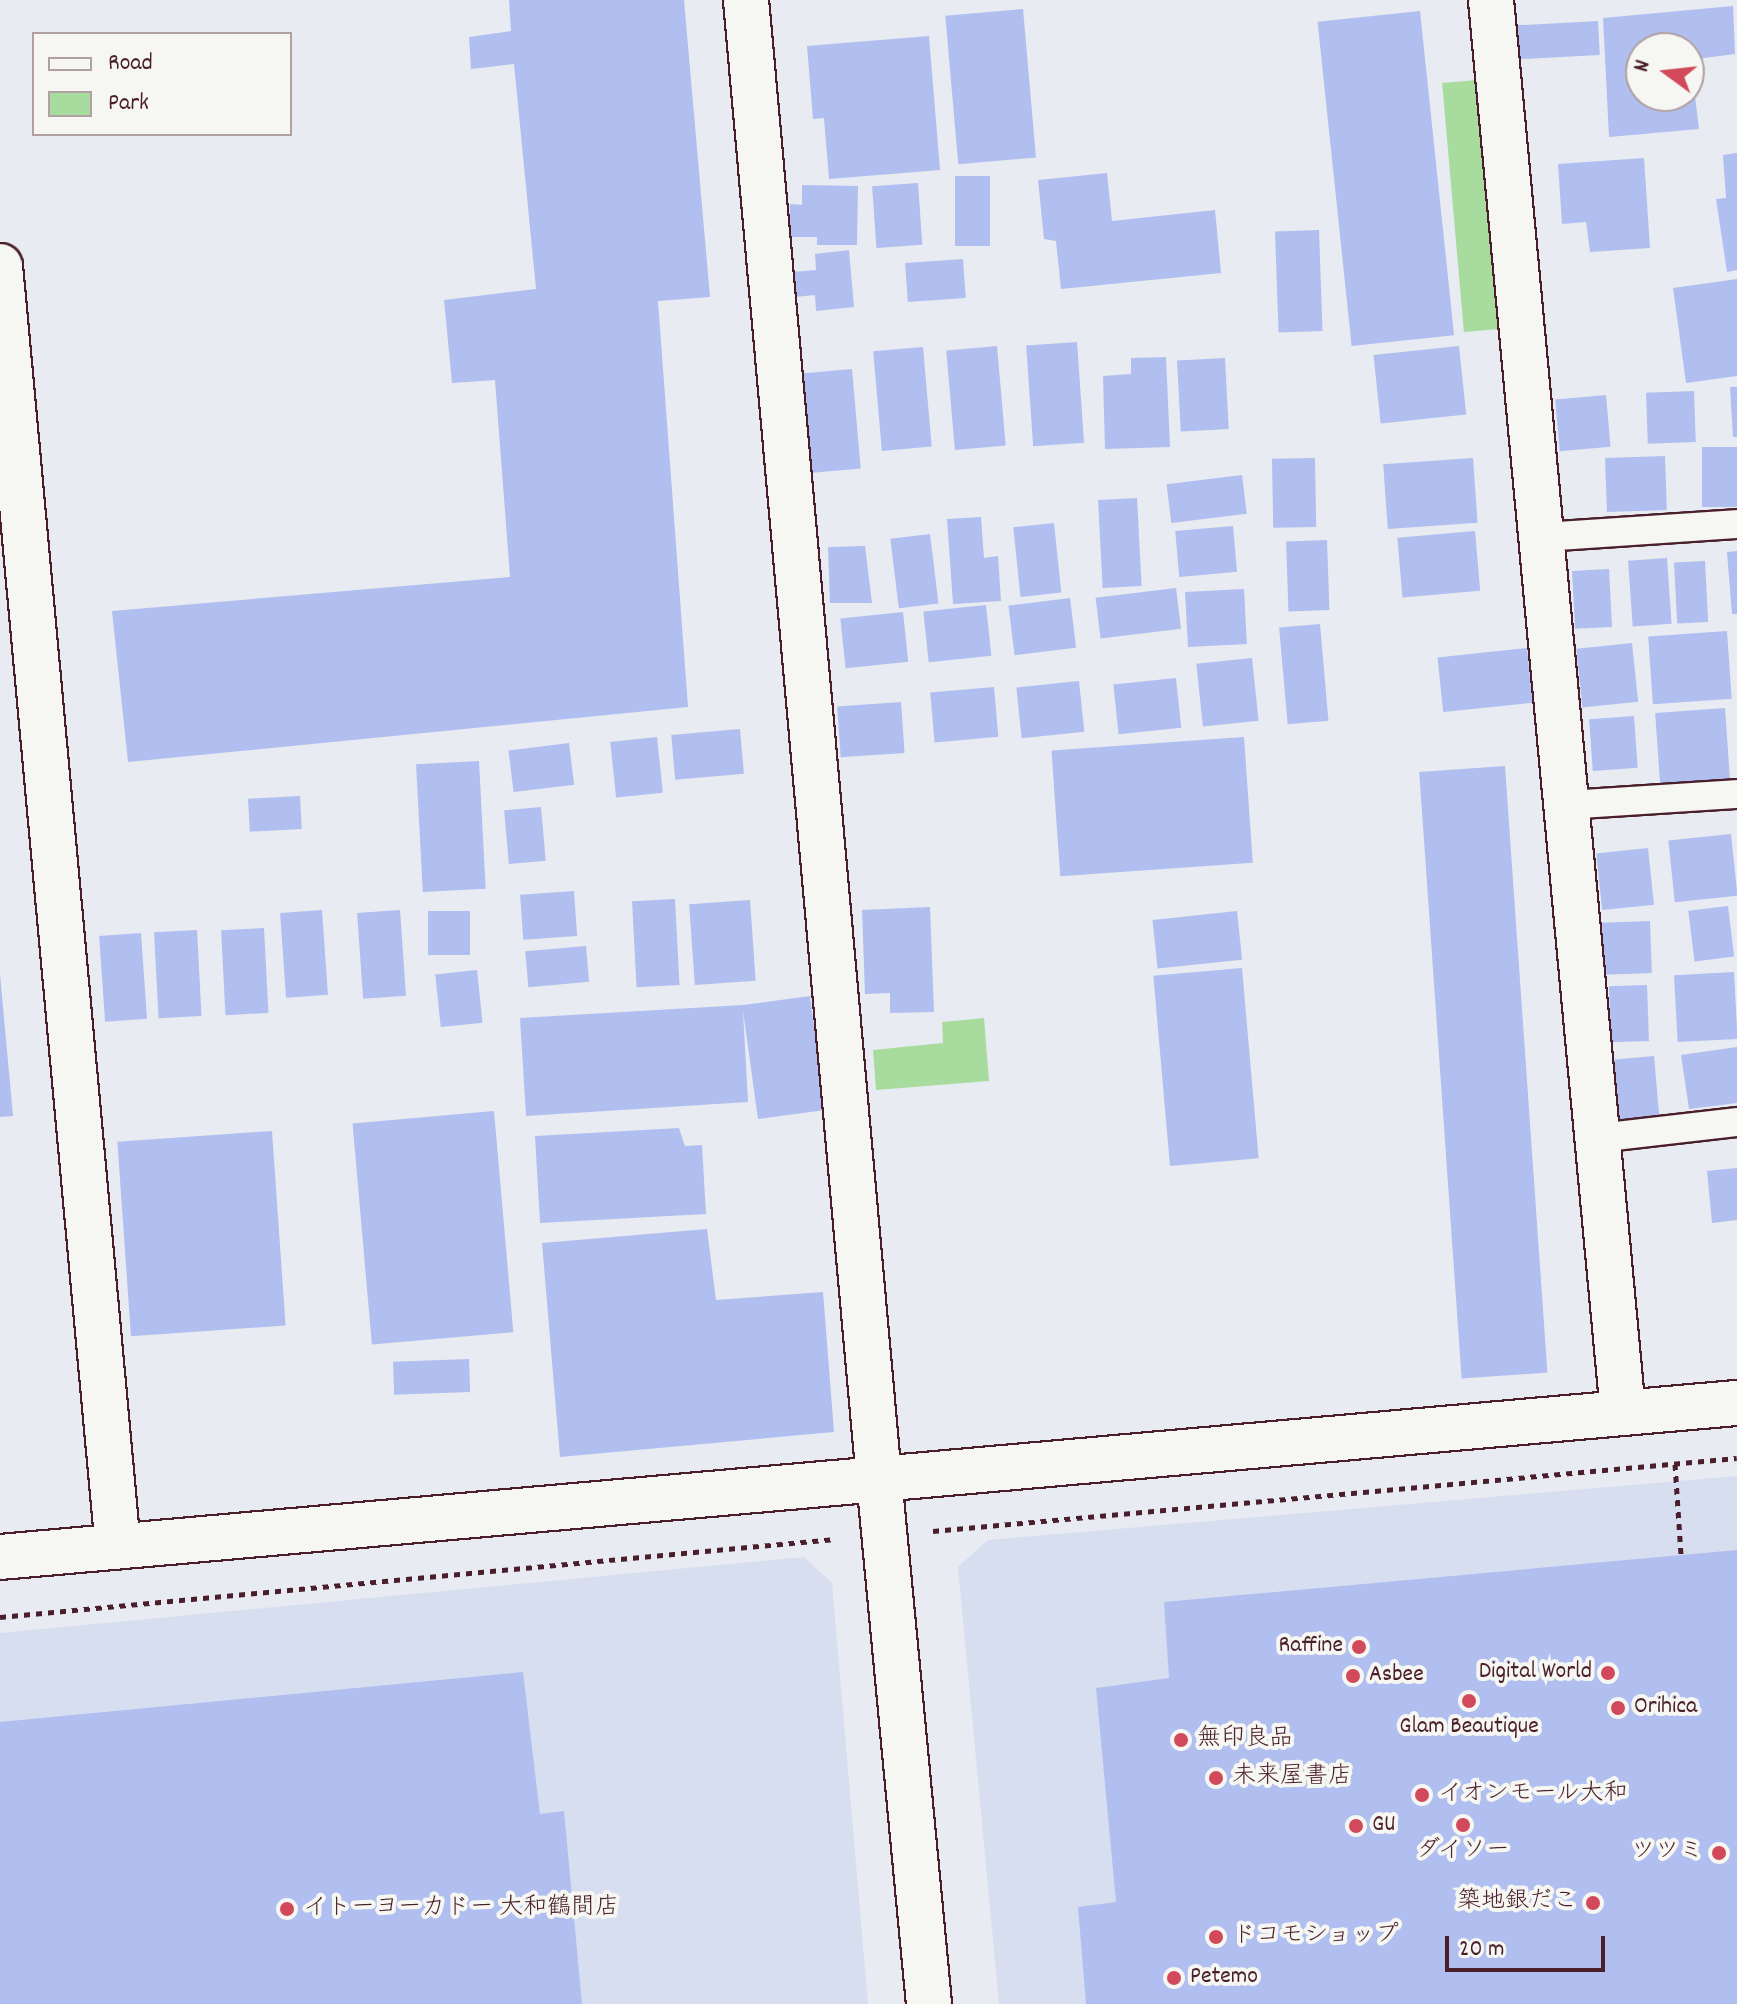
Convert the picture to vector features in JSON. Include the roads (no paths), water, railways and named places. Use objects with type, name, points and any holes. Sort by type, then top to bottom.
[{"type":"street","points":[[746,0],[929,2004]]},
{"type":"street","points":[[1491,0],[1623,1413]]},
{"type":"street","points":[[0,266],[118,1547]]},
{"type":"street","points":[[0,1557],[1737,1403]]},
{"type":"lane","points":[[1542,537],[1737,524]]},
{"type":"lane","points":[[1567,805],[1737,794]]},
{"type":"lane","points":[[1598,1138],[1737,1122]]},
{"type":"place","name":"Raffine","points":[[1359,1647]]},
{"type":"place","name":"Digital World","points":[[1608,1673]]},
{"type":"place","name":"Asbee","points":[[1353,1676]]},
{"type":"place","name":"Glam Beautique","points":[[1469,1701]]},
{"type":"place","name":"Orihica","points":[[1618,1708]]},
{"type":"place","name":"無印良品","points":[[1181,1740]]},
{"type":"place","name":"未来屋書店","points":[[1216,1778]]},
{"type":"place","name":"イオンモール大和","points":[[1422,1795]]},
{"type":"place","name":"ダイソー","points":[[1463,1825]]},
{"type":"place","name":"GU","points":[[1356,1826]]},
{"type":"place","name":"ツツミ","points":[[1719,1853]]},
{"type":"place","name":"築地銀だこ","points":[[1593,1903]]},
{"type":"place","name":"イトーヨーカドー 大和鶴間店","points":[[287,1909]]},
{"type":"place","name":"ドコモショップ","points":[[1216,1937]]},
{"type":"place","name":"Petemo","points":[[1174,1978]]}]
